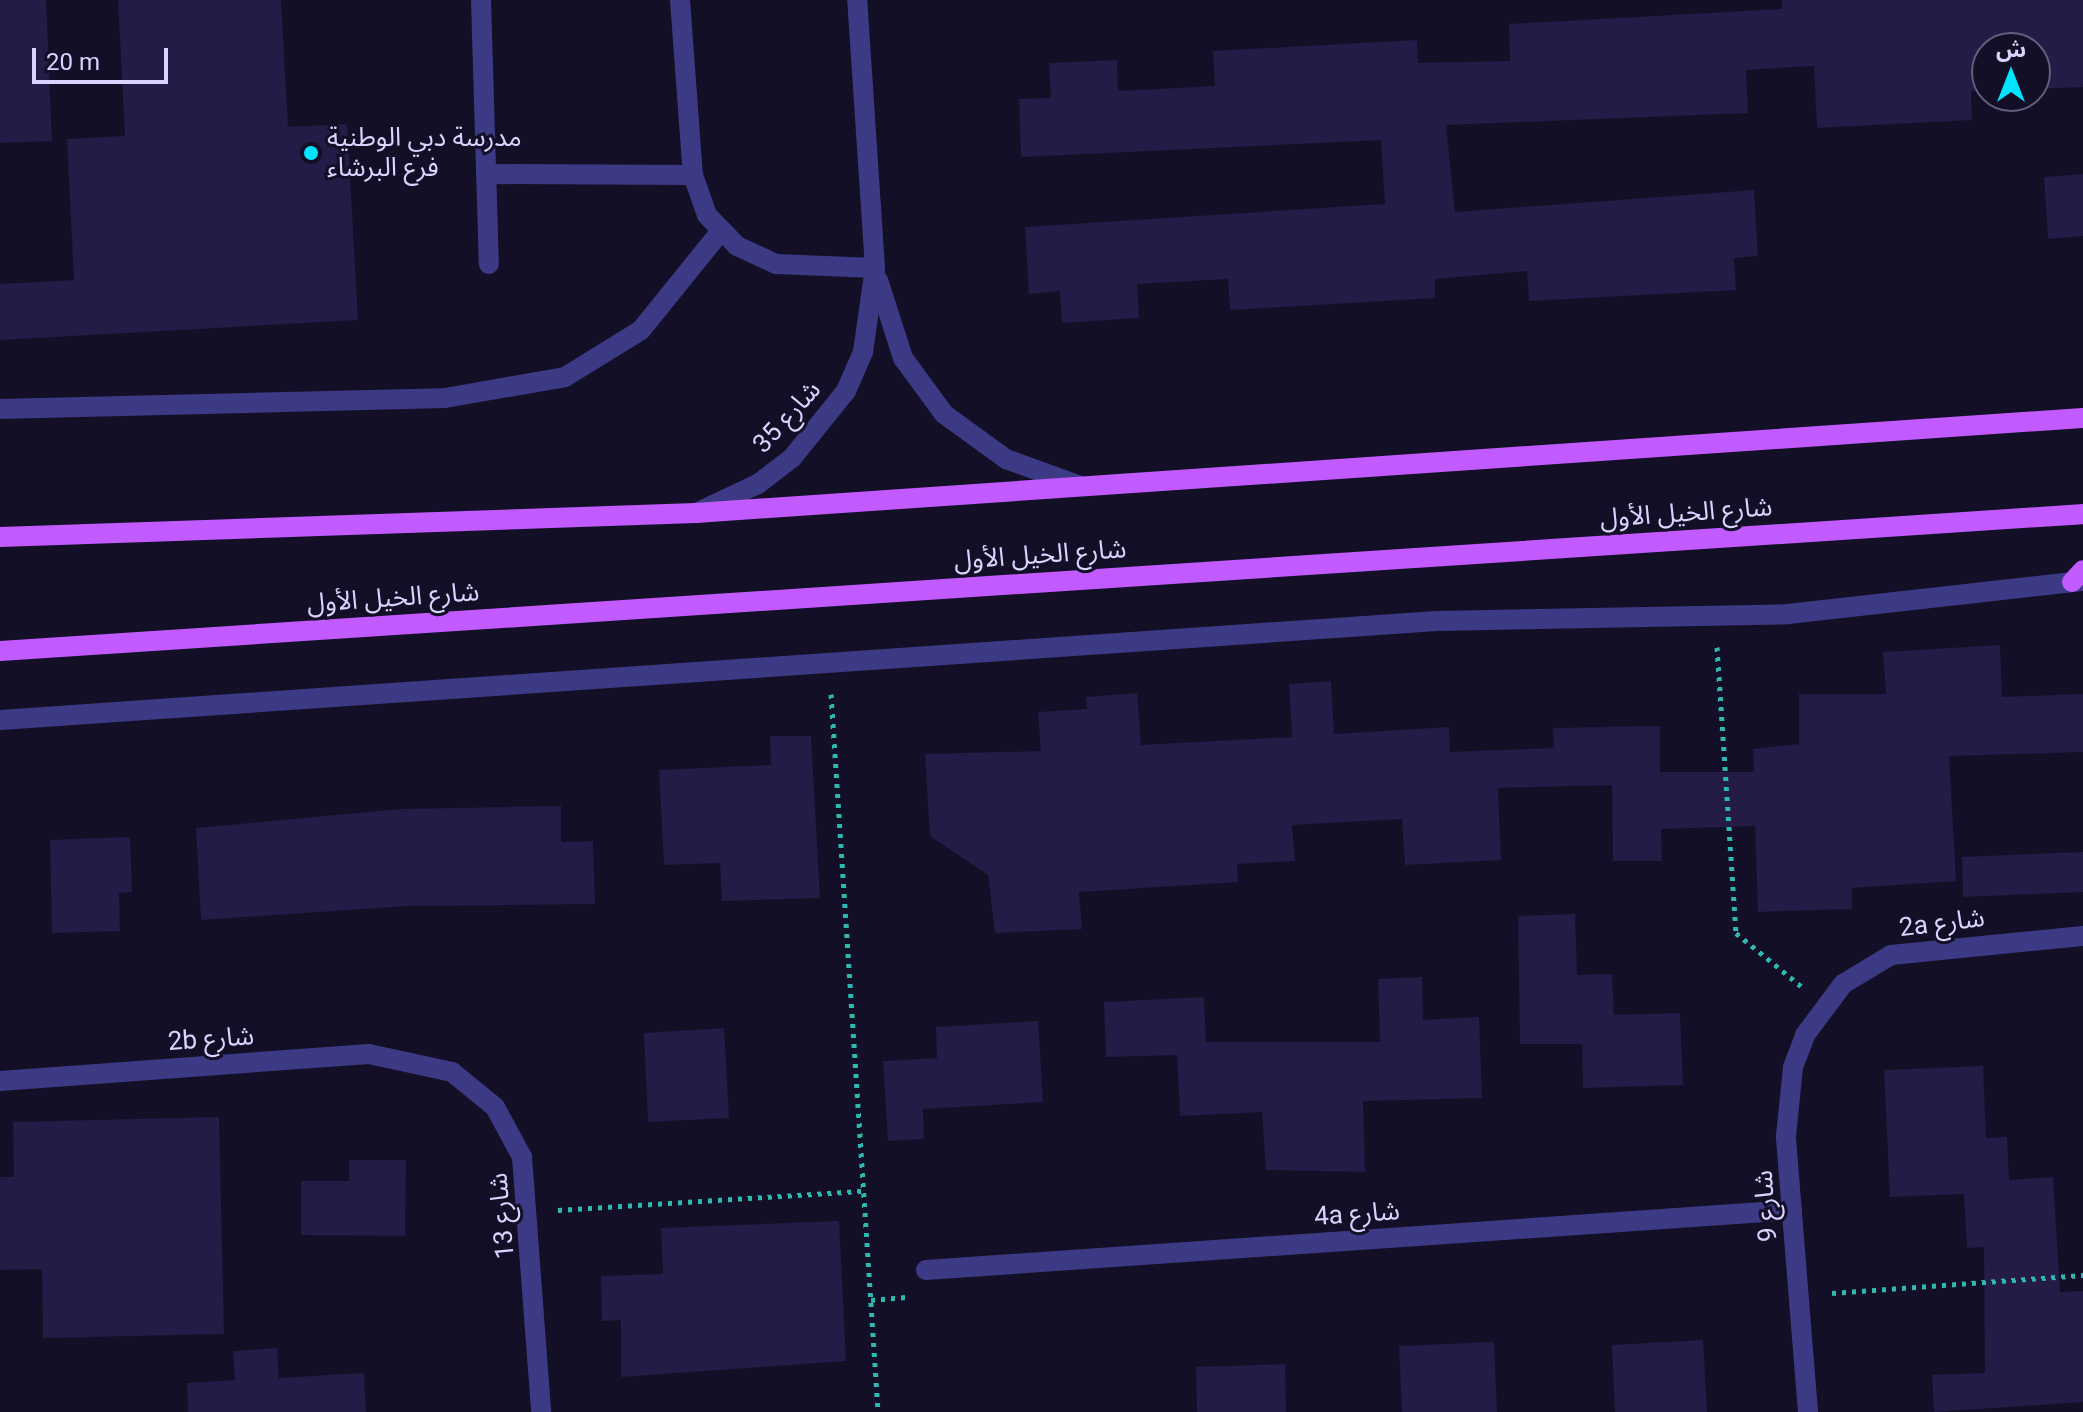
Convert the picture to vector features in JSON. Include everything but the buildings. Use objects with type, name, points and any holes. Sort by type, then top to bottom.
[{"type":"main road","points":[[0,537],[696,513],[2083,418]]},
{"type":"main road","name":"شارع الخيل الأول","points":[[0,651],[2083,514]]},
{"type":"street","points":[[481,0],[489,264]]},
{"type":"street","points":[[680,0],[693,175],[720,232],[776,264],[875,268]]},
{"type":"street","name":"شارع 35","points":[[696,513],[758,484],[822,426],[863,352],[875,268],[857,0]]},
{"type":"street","points":[[486,174],[693,175]]},
{"type":"street","points":[[0,409],[445,398],[565,377],[641,330],[720,232]]},
{"type":"street","name":"شارع 35","points":[[875,268],[903,358],[944,414],[1006,459],[1080,486]]},
{"type":"street","points":[[0,720],[1437,621],[1715,618],[2079,578]]},
{"type":"street","name":"2a شارع","points":[[1823,1005],[1865,968],[1918,947],[2083,936]]},
{"type":"street","name":"شارع 9","points":[[1808,1412],[1786,1102],[1801,1045],[1823,1005]]},
{"type":"street","name":"2b شارع","points":[[0,1081],[340,1055],[426,1061]]},
{"type":"street","name":"شارع 13","points":[[426,1061],[495,1107],[522,1157],[529,1212],[541,1412]]},
{"type":"street","name":"4a شارع","points":[[926,1270],[1792,1210]]},
{"type":"path","points":[[1715,618],[1736,933],[1823,1005]]},
{"type":"path","points":[[829,661],[878,1412]]},
{"type":"path","points":[[529,1212],[864,1191]]},
{"type":"path","points":[[1799,1295],[2083,1275]]},
{"type":"place","name":"مدرسة دبي الوطنية فرع البرشاء","points":[[311,153]]}]
